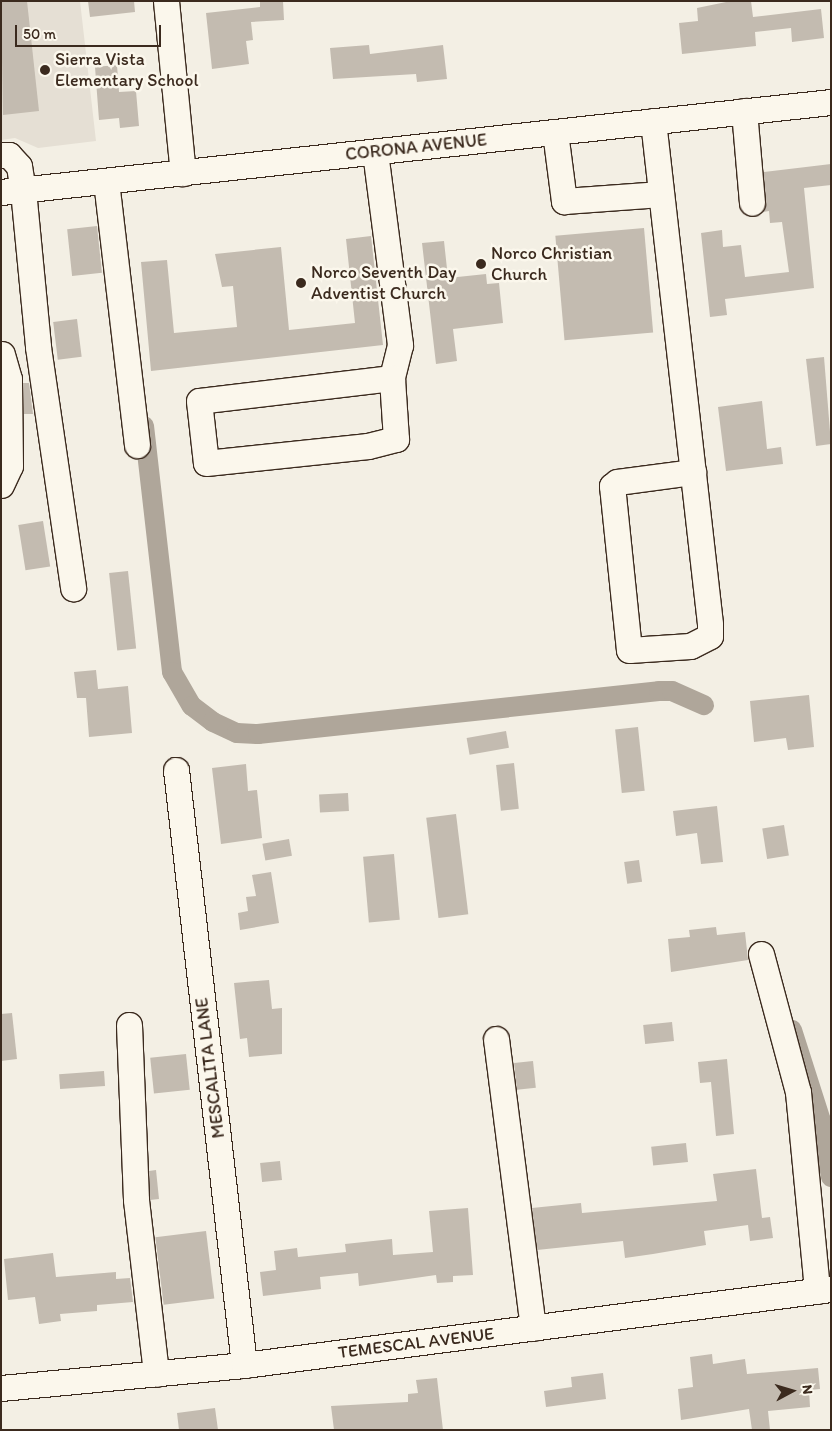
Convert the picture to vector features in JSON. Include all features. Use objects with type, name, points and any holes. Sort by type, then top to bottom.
[{"type":"street","points":[[166,1],[182,173]]},
{"type":"street","name":"CORONA AVENUE","points":[[12,191],[831,102]]},
{"type":"street","points":[[744,111],[752,203]]},
{"type":"street","points":[[653,121],[693,472],[710,636],[690,646],[629,650],[612,486],[617,482],[693,472]]},
{"type":"street","points":[[555,132],[564,202],[661,194]]},
{"type":"street","points":[[374,152],[400,345],[392,378],[396,439],[368,446],[206,463],[199,401],[392,378]]},
{"type":"street","points":[[1,155],[9,155],[19,166],[12,191],[38,347],[73,588]]},
{"type":"street","points":[[106,181],[136,445]]},
{"type":"street","points":[[1,485],[10,466],[9,379],[2,354],[38,347]]},
{"type":"street","name":"MESCALITA LANE","points":[[176,770],[244,1366]]},
{"type":"street","points":[[761,954],[798,1092],[824,1290]]},
{"type":"street","points":[[129,1025],[136,1208],[156,1374]]},
{"type":"street","points":[[496,1039],[533,1328]]},
{"type":"street","name":"TEMESCAL AVENUE","points":[[1,1388],[244,1366],[824,1290]]},
{"type":"shaded area","name":"Sierra Vista Elementary School","points":[[1,1],[80,1],[96,141],[38,148],[15,138],[1,140]]},
{"type":"building","points":[[1,1],[27,1],[39,111],[3,115]]},
{"type":"building","points":[[88,1],[134,1],[135,12],[90,17]]},
{"type":"building","points":[[260,1],[283,1],[284,20],[251,22],[253,40],[246,41],[249,64],[212,69],[206,13],[260,7]]},
{"type":"building","points":[[731,1],[751,1],[753,17],[821,9],[824,38],[792,42],[791,28],[755,32],[756,46],[682,54],[679,23],[698,21],[697,8]]},
{"type":"building","points":[[369,45],[370,54],[443,45],[447,79],[417,82],[416,74],[333,79],[330,48]]},
{"type":"building","points":[[117,65],[119,92],[136,91],[139,126],[120,128],[119,118],[99,120],[95,67]]},
{"type":"building","points":[[831,164],[831,185],[804,188],[814,288],[725,299],[727,315],[710,317],[701,233],[722,230],[723,247],[741,245],[745,277],[789,272],[782,222],[770,223],[769,211],[763,212],[764,172]]},
{"type":"building","points":[[97,226],[102,273],[72,276],[67,229]]},
{"type":"building","points":[[644,228],[653,333],[564,340],[555,236]]},
{"type":"building","points":[[371,236],[383,345],[151,371],[141,262],[167,260],[174,333],[237,327],[233,286],[222,287],[215,254],[281,247],[289,330],[355,323],[346,239]]},
{"type":"building","points":[[444,241],[448,278],[486,274],[487,284],[499,283],[503,323],[453,329],[457,361],[436,364],[422,243]]},
{"type":"building","points":[[77,319],[82,357],[58,360],[53,322]]},
{"type":"building","points":[[824,357],[831,444],[816,446],[806,359]]},
{"type":"building","points":[[23,383],[29,383],[33,414],[24,414]]},
{"type":"building","points":[[762,401],[767,449],[781,447],[783,464],[726,471],[718,407]]},
{"type":"building","points":[[43,521],[50,566],[26,570],[18,525]]},
{"type":"building","points":[[128,571],[136,649],[117,651],[109,573]]},
{"type":"building","points":[[96,670],[98,689],[128,686],[132,733],[89,737],[86,698],[77,698],[74,672]]},
{"type":"building","points":[[809,695],[814,747],[788,750],[786,738],[754,742],[750,701]]},
{"type":"building","points":[[638,727],[645,791],[622,793],[615,729]]},
{"type":"building","points":[[506,731],[509,748],[470,755],[467,738]]},
{"type":"building","points":[[514,763],[519,809],[501,811],[496,765]]},
{"type":"building","points":[[246,764],[248,791],[257,790],[262,838],[221,844],[212,768]]},
{"type":"building","points":[[348,793],[349,811],[320,812],[319,795]]},
{"type":"building","points":[[717,806],[723,862],[701,864],[697,833],[676,836],[673,811]]},
{"type":"building","points":[[456,814],[468,914],[439,918],[426,818]]},
{"type":"building","points":[[784,825],[789,856],[767,859],[762,828]]},
{"type":"building","points":[[289,839],[292,856],[265,860],[262,844]]},
{"type":"building","points":[[394,854],[400,920],[369,922],[363,857]]},
{"type":"building","points":[[639,860],[642,882],[627,884],[624,862]]},
{"type":"building","points":[[271,872],[279,923],[240,930],[238,913],[248,911],[246,897],[256,896],[252,875]]},
{"type":"building","points":[[716,927],[717,935],[745,932],[748,960],[671,972],[668,939],[690,937],[689,930]]},
{"type":"building","points":[[269,980],[272,1009],[282,1008],[282,1054],[249,1057],[247,1038],[240,1039],[234,983]]},
{"type":"building","points":[[12,1013],[17,1059],[1,1061],[1,1014]]},
{"type":"building","points":[[672,1022],[674,1041],[645,1044],[643,1025]]},
{"type":"building","points":[[186,1054],[190,1090],[154,1094],[150,1058]]},
{"type":"building","points":[[727,1059],[734,1134],[716,1136],[711,1082],[700,1083],[698,1062]]},
{"type":"building","points":[[533,1061],[536,1088],[517,1090],[514,1063]]},
{"type":"building","points":[[104,1071],[105,1086],[60,1089],[59,1074]]},
{"type":"building","points":[[686,1143],[688,1162],[653,1166],[651,1147]]},
{"type":"building","points":[[280,1161],[282,1180],[262,1182],[260,1163]]},
{"type":"building","points":[[756,1169],[762,1218],[770,1217],[773,1238],[750,1241],[748,1225],[704,1231],[706,1245],[625,1258],[623,1241],[537,1250],[532,1208],[581,1203],[582,1213],[717,1201],[713,1174]]},
{"type":"building","points":[[156,1170],[159,1199],[150,1200],[149,1171]]},
{"type":"building","points":[[468,1208],[473,1275],[453,1276],[453,1282],[437,1283],[436,1275],[359,1286],[358,1273],[320,1277],[321,1289],[263,1296],[260,1272],[276,1270],[274,1251],[297,1248],[298,1257],[346,1252],[345,1244],[392,1239],[393,1255],[433,1252],[429,1211]]},
{"type":"building","points":[[206,1231],[214,1298],[164,1305],[155,1237]]},
{"type":"building","points":[[53,1253],[56,1277],[116,1272],[116,1279],[130,1278],[133,1302],[97,1305],[97,1311],[60,1314],[61,1321],[39,1324],[35,1297],[8,1300],[4,1259]]},
{"type":"building","points":[[712,1354],[713,1364],[745,1359],[747,1374],[818,1368],[820,1389],[809,1390],[810,1407],[768,1411],[770,1430],[752,1430],[749,1409],[681,1420],[678,1389],[693,1387],[690,1357]]},
{"type":"building","points":[[603,1373],[606,1399],[546,1407],[544,1391],[572,1387],[571,1377]]},
{"type":"building","points":[[437,1378],[443,1430],[334,1430],[331,1406],[408,1402],[408,1394],[418,1393],[416,1380]]},
{"type":"building","points":[[215,1408],[218,1430],[179,1430],[177,1413]]},
{"type":"waterway","points":[[144,426],[172,672],[192,706],[213,722],[237,733],[258,734],[659,691],[672,691],[704,705]]},
{"type":"waterway","points":[[792,1030],[821,1121],[831,1177]]},
{"type":"place","name":"Sierra Vista Elementary School","points":[[45,70]]},
{"type":"place","name":"Norco Christian Church","points":[[481,264]]},
{"type":"place","name":"Norco Seventh Day Adventist Church","points":[[301,283]]}]
